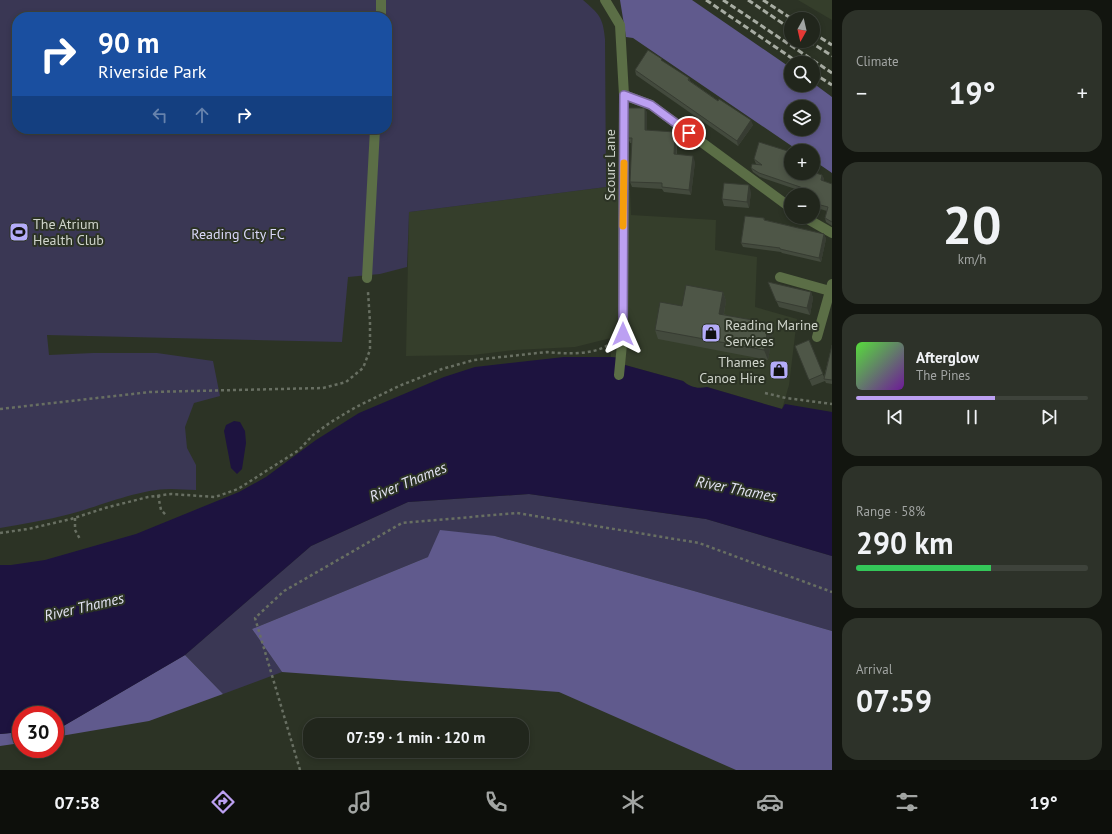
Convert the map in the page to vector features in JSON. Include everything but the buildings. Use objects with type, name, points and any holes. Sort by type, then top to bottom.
[{"type":"street","points":[[381,0],[381,12]]},
{"type":"street","name":"Scours Lane","points":[[605,0],[620,25],[624,95],[623,334],[619,375]]},
{"type":"street","points":[[624,95],[651,105],[784,203]]},
{"type":"street","points":[[367,278],[375,134]]},
{"type":"street","points":[[816,224],[832,233]]},
{"type":"street","points":[[780,277],[831,288],[817,337]]},
{"type":"path","points":[[0,410],[150,392],[323,388],[346,382],[362,368],[370,350],[367,278]]},
{"type":"path","points":[[0,534],[75,518],[105,508],[158,495],[171,494],[215,497],[238,489],[299,450],[313,435],[331,422],[356,407],[399,386],[442,369],[474,360],[547,352],[589,352],[602,349],[623,334]]},
{"type":"path","points":[[765,393],[786,398],[832,404]]},
{"type":"path","points":[[158,495],[161,510],[166,515]]},
{"type":"path","points":[[300,770],[255,618],[284,591],[402,523],[517,513],[698,543],[832,592]]},
{"type":"path","points":[[75,518],[75,530],[80,539]]},
{"type":"shaded area","points":[[620,0],[692,0],[784,63],[784,92],[820,92],[820,88],[832,97],[832,173],[820,165],[820,144],[789,144],[633,38],[626,37]]},
{"type":"shaded area","points":[[798,0],[832,0],[832,20]]},
{"type":"shaded area","points":[[606,187],[630,190],[631,215],[716,220],[715,250],[757,257],[755,307],[797,319],[789,385],[782,409],[707,387],[700,389],[689,386],[683,381],[625,365],[620,358],[611,357],[611,338],[575,347],[515,350],[473,355],[406,356],[409,212]]},
{"type":"shaded area","points":[[440,530],[495,536],[832,631],[832,770],[736,770],[559,692],[282,672],[252,629],[428,557]]},
{"type":"shaded area","points":[[185,655],[223,694],[149,721],[64,735],[64,726]]},
{"type":"shaded area","points":[[12,733],[12,744],[0,746],[0,734]]},
{"type":"green space","name":"Reading City FC","points":[[0,0],[583,0],[593,9],[599,16],[603,26],[605,39],[606,187],[409,212],[407,267],[380,274],[348,277],[342,342],[47,335],[49,355],[157,353],[213,361],[220,396],[194,403],[185,427],[187,448],[196,465],[196,490],[171,489],[146,492],[120,498],[82,511],[35,522],[0,528]]},
{"type":"green space","points":[[529,494],[706,519],[832,556],[832,631],[495,536],[428,557],[252,629],[282,672],[223,694],[185,655],[311,546],[408,502]]},
{"type":"water","name":"River Thames","points":[[564,357],[620,358],[625,365],[683,381],[694,387],[707,387],[782,409],[785,404],[832,412],[832,556],[706,519],[529,494],[408,502],[311,546],[185,655],[64,726],[64,706],[12,706],[12,733],[0,734],[0,565],[11,565],[45,560],[136,534],[239,492],[266,477],[316,440],[359,413],[444,377],[475,367]]},
{"type":"water","points":[[234,421],[240,422],[245,431],[246,443],[242,469],[237,474],[231,468],[224,431],[226,425]]},
{"type":"railway","points":[[706,0],[789,56]]},
{"type":"railway","points":[[723,0],[832,73]]},
{"type":"railway","points":[[748,0],[784,24]]},
{"type":"railway","points":[[763,0],[784,14]]},
{"type":"railway","points":[[820,37],[832,45]]},
{"type":"railway","points":[[820,48],[832,56]]},
{"type":"railway","points":[[820,77],[832,85]]},
{"type":"slow traffic","points":[[623,226],[624,163]]},
{"type":"place","name":"The Atrium Health Club","points":[[19,232]]},
{"type":"place","name":"Reading Marine Services","points":[[711,333]]},
{"type":"place","name":"Thames Canoe Hire","points":[[779,370]]},
{"type":"route","points":[[623,334],[624,95],[651,105],[689,133]]}]
